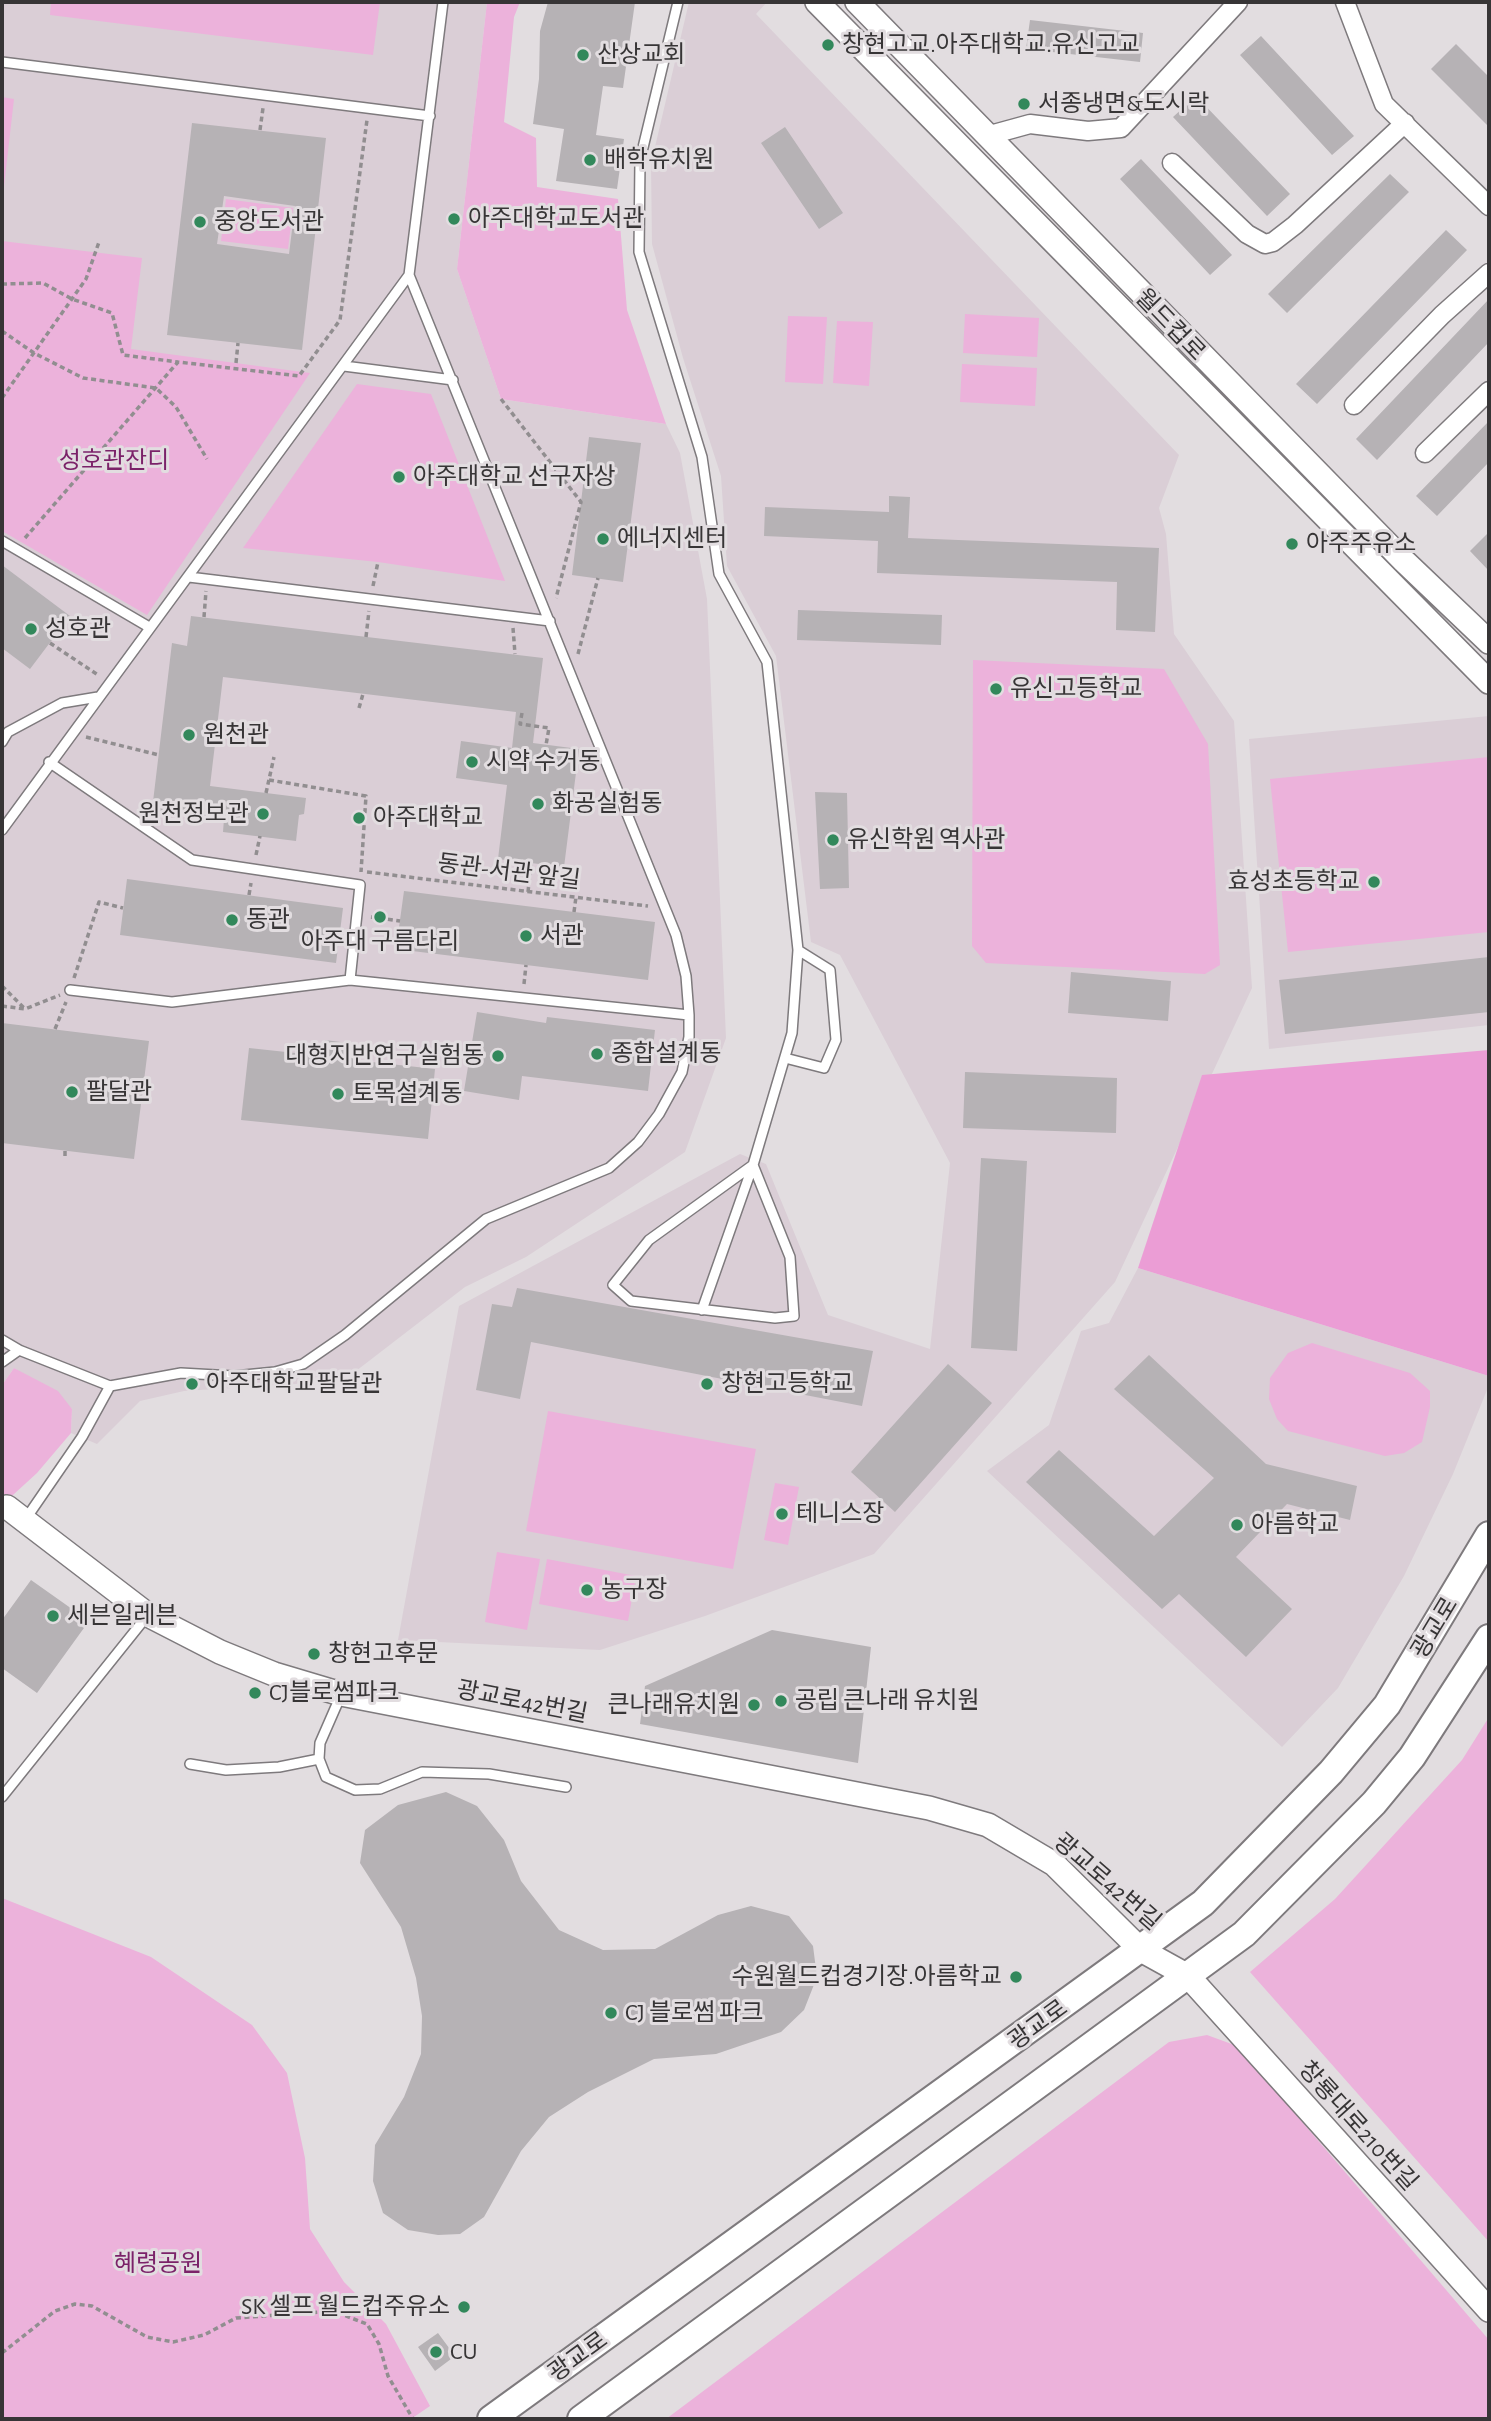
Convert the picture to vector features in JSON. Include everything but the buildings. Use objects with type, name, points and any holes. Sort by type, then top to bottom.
[{"type":"main road","name":"광교로","points":[[491,2419],[1203,1903],[1331,1772],[1387,1705],[1489,1535]]},
{"type":"main road","name":"광교로","points":[[581,2419],[1244,1934],[1374,1803],[1412,1757],[1489,1638]]},
{"type":"street","name":"월드컵로","points":[[817,2],[1489,682]]},
{"type":"street","name":"월드컵로","points":[[857,2],[1395,552],[1486,633]]},
{"type":"street","points":[[989,135],[1030,124],[1088,131],[1121,128],[1238,2]]},
{"type":"street","points":[[1345,2],[1384,104],[1440,155],[1489,206]]},
{"type":"street","points":[[1172,163],[1247,234],[1265,244],[1273,242],[1295,225],[1405,124]]},
{"type":"street","points":[[1354,405],[1442,315],[1489,273]]},
{"type":"street","points":[[1424,453],[1489,391]]},
{"type":"street","name":"광교로42번길","points":[[16,1514],[148,1615],[274,1674],[341,1694],[929,1808],[988,1825],[1054,1864],[1141,1950],[1188,1976]]},
{"type":"street","name":"창룡대로210번길","points":[[1188,1976],[1489,2310]]},
{"type":"lane","points":[[2,830],[409,275],[443,2]]},
{"type":"lane","points":[[678,2],[640,160],[639,252],[702,457],[719,574],[767,662],[798,950],[792,1033],[753,1165],[702,1310]]},
{"type":"lane","points":[[2,62],[430,116]]},
{"type":"lane","points":[[2,1339],[19,1350],[110,1385],[181,1373],[234,1376],[275,1372],[303,1364],[321,1353],[486,1219],[609,1168],[638,1142],[659,1114],[681,1072],[689,1037],[689,1015],[686,976],[677,935],[409,275]]},
{"type":"lane","points":[[344,366],[453,380]]},
{"type":"lane","points":[[2,541],[149,627]]},
{"type":"lane","points":[[189,577],[550,621]]},
{"type":"lane","points":[[2,742],[8,733],[62,703],[98,697]]},
{"type":"lane","points":[[50,762],[192,860],[360,885],[350,980]]},
{"type":"lane","points":[[785,1058],[824,1068],[836,1040],[830,970],[798,950]]},
{"type":"lane","points":[[70,990],[172,1002],[350,980],[689,1015]]},
{"type":"lane","points":[[753,1165],[790,1257],[794,1315],[775,1318],[631,1301],[613,1285],[649,1240],[753,1165]]},
{"type":"lane","points":[[2,1362],[19,1350]]},
{"type":"lane","points":[[16,1514],[82,1437],[110,1385]]},
{"type":"lane","points":[[2,1797],[148,1615]]},
{"type":"lane","points":[[341,1694],[320,1743],[319,1759],[326,1777],[355,1790],[380,1789],[422,1772],[489,1774],[566,1787]]},
{"type":"lane","points":[[190,1764],[226,1770],[279,1767],[319,1759]]},
{"type":"path","points":[[260,131],[264,95]]},
{"type":"path","points":[[2,285],[43,284],[72,299],[112,313],[123,355],[299,376],[340,320],[368,108]]},
{"type":"path","points":[[2,398],[86,279],[99,242]]},
{"type":"path","points":[[2,331],[34,353],[83,378],[156,388],[176,407],[207,459]]},
{"type":"path","points":[[236,363],[238,343]]},
{"type":"path","points":[[16,550],[49,508],[178,362]]},
{"type":"path","points":[[501,399],[581,502],[550,621]]},
{"type":"path","points":[[366,637],[378,562]]},
{"type":"path","points":[[204,617],[208,579]]},
{"type":"path","points":[[572,676],[598,579]]},
{"type":"path","points":[[513,616],[514,654]]},
{"type":"path","points":[[50,643],[95,673]]},
{"type":"path","points":[[359,708],[363,694]]},
{"type":"path","points":[[522,713],[520,724],[549,728],[546,745]]},
{"type":"path","points":[[71,733],[159,755]]},
{"type":"path","points":[[266,793],[274,757]]},
{"type":"path","points":[[269,780],[366,796],[360,885]]},
{"type":"path","points":[[528,892],[531,863]]},
{"type":"path","name":"동관-서관 앞길","points":[[361,872],[666,908]]},
{"type":"path","points":[[574,912],[576,897]]},
{"type":"path","points":[[55,1029],[99,902],[123,908]]},
{"type":"path","points":[[357,915],[400,921]]},
{"type":"path","points":[[522,998],[526,965]]},
{"type":"path","points":[[2,986],[26,1009]]},
{"type":"path","points":[[2,1006],[26,1009],[70,990]]},
{"type":"path","points":[[2,2353],[55,2311],[75,2304],[92,2306],[147,2337],[173,2342],[204,2335],[236,2318],[333,2311],[367,2324],[379,2344],[388,2376],[413,2419]]},
{"type":"shaded area","name":"아주대학교","points":[[2,2],[487,2],[457,269],[501,399],[666,424],[680,453],[707,599],[726,1038],[685,1152],[526,1257],[465,1287],[343,1381],[184,1391],[140,1401],[97,1444],[71,1433],[72,1409],[14,1368],[2,1385]]},
{"type":"shaded area","name":"유신고등학교","points":[[689,2],[767,2],[756,14],[1179,455],[1159,508],[1166,534],[1174,634],[1234,721],[1252,988],[1115,1282],[874,1554],[705,1616],[600,1650],[398,1640],[459,1306],[740,1154],[766,1164],[828,1315],[930,1349],[950,1163],[840,955],[811,942],[776,656],[727,566],[721,476],[683,358],[652,244],[651,164]]},
{"type":"shaded area","name":"효성초등학교","points":[[1489,716],[1489,1025],[1269,1049],[1249,739]]},
{"type":"shaded area","points":[[1489,1050],[1489,1376],[1138,1268],[1202,1075]]},
{"type":"shaded area","name":"아름학교","points":[[1138,1268],[1489,1376],[1489,1385],[1453,1474],[1404,1576],[1338,1688],[1282,1747],[987,1471],[1049,1425],[1081,1331],[1109,1323]]},
{"type":"green space","points":[[51,2],[380,2],[373,55],[50,15]]},
{"type":"green space","points":[[487,2],[520,2],[514,17],[504,122],[536,138],[537,187],[618,199],[627,310],[666,424],[501,399],[457,269]]},
{"type":"green space","points":[[2,97],[14,99],[2,204]]},
{"type":"green space","points":[[226,199],[293,208],[288,249],[221,241]]},
{"type":"green space","name":"성호관잔디","points":[[2,241],[142,258],[131,349],[310,373],[147,615],[2,531]]},
{"type":"green space","points":[[965,314],[1039,318],[1037,357],[963,353]]},
{"type":"green space","points":[[788,316],[827,317],[823,384],[785,382]]},
{"type":"green space","points":[[837,321],[873,322],[869,386],[833,383]]},
{"type":"green space","points":[[962,364],[1037,368],[1035,406],[960,402]]},
{"type":"green space","points":[[357,384],[431,394],[505,581],[378,562],[243,548]]},
{"type":"green space","points":[[973,660],[1164,669],[1208,744],[1220,965],[1205,974],[986,963],[972,946]]},
{"type":"green space","points":[[1489,757],[1489,932],[1288,952],[1270,779]]},
{"type":"green space","points":[[1312,1343],[1410,1373],[1430,1391],[1430,1407],[1422,1442],[1404,1453],[1385,1456],[1288,1431],[1277,1419],[1269,1399],[1270,1378],[1288,1353]]},
{"type":"green space","points":[[14,1368],[58,1391],[72,1409],[71,1433],[37,1473],[2,1505],[2,1385]]},
{"type":"green space","points":[[548,1411],[756,1449],[733,1569],[526,1531]]},
{"type":"green space","name":"테니스장","points":[[775,1483],[799,1487],[788,1545],[764,1540]]},
{"type":"green space","name":"농구장","points":[[497,1552],[540,1559],[527,1630],[485,1622]]},
{"type":"green space","name":"농구장","points":[[547,1559],[636,1576],[628,1621],[539,1604]]},
{"type":"green space","points":[[1489,1717],[1489,2242],[1250,1972],[1335,1899],[1462,1760]]},
{"type":"green space","name":"혜령공원","points":[[2,1898],[151,1957],[252,2025],[287,2073],[305,2158],[310,2229],[344,2282],[386,2324],[430,2406],[411,2419],[2,2419]]},
{"type":"green space","points":[[1207,2035],[1237,2046],[1489,2340],[1489,2419],[666,2419],[1169,2042]]},
{"type":"place","name":"창현고교.아주대학교.유신고교","points":[[828,45]]},
{"type":"place","name":"산상교회","points":[[583,55]]},
{"type":"place","name":"서종냉면&도시락","points":[[1024,104]]},
{"type":"place","name":"배학유치원","points":[[590,160]]},
{"type":"place","name":"아주대학교도서관","points":[[454,219]]},
{"type":"place","name":"중앙도서관","points":[[200,222]]},
{"type":"place","name":"아주대학교 선구자상","points":[[399,477]]},
{"type":"place","name":"에너지센터","points":[[603,539]]},
{"type":"place","name":"아주주유소","points":[[1292,544]]},
{"type":"place","name":"성호관","points":[[31,629]]},
{"type":"place","name":"유신고등학교","points":[[996,689]]},
{"type":"place","name":"원천관","points":[[189,735]]},
{"type":"place","name":"시약 수거동","points":[[472,762]]},
{"type":"place","name":"화공실험동","points":[[538,804]]},
{"type":"place","name":"원천정보관","points":[[263,814]]},
{"type":"place","name":"아주대학교","points":[[359,818]]},
{"type":"place","name":"유신학원 역사관","points":[[833,840]]},
{"type":"place","name":"효성초등학교","points":[[1374,882]]},
{"type":"place","name":"아주대 구름다리","points":[[380,917]]},
{"type":"place","name":"동관","points":[[232,920]]},
{"type":"place","name":"서관","points":[[526,936]]},
{"type":"place","name":"종합설계동","points":[[597,1054]]},
{"type":"place","name":"대형지반연구실험동","points":[[498,1056]]},
{"type":"place","name":"팔달관","points":[[72,1092]]},
{"type":"place","name":"토목설계동","points":[[338,1094]]},
{"type":"place","name":"아주대학교팔달관","points":[[192,1384]]},
{"type":"place","name":"창현고등학교","points":[[707,1384]]},
{"type":"place","name":"테니스장","points":[[782,1514]]},
{"type":"place","name":"아름학교","points":[[1237,1525]]},
{"type":"place","name":"농구장","points":[[587,1590]]},
{"type":"place","name":"세븐일레븐","points":[[53,1616]]},
{"type":"place","name":"창현고후문","points":[[314,1654]]},
{"type":"place","name":"CJ블로썸파크","points":[[255,1693]]},
{"type":"place","name":"공립 큰나래 유치원","points":[[781,1701]]},
{"type":"place","name":"큰나래유치원","points":[[754,1705]]},
{"type":"place","name":"수원월드컵경기장.아름학교","points":[[1016,1977]]},
{"type":"place","name":"CJ 블로썸 파크","points":[[611,2013]]},
{"type":"place","name":"SK 셀프 월드컵주유소","points":[[464,2307]]},
{"type":"place","name":"CU","points":[[436,2352]]}]
